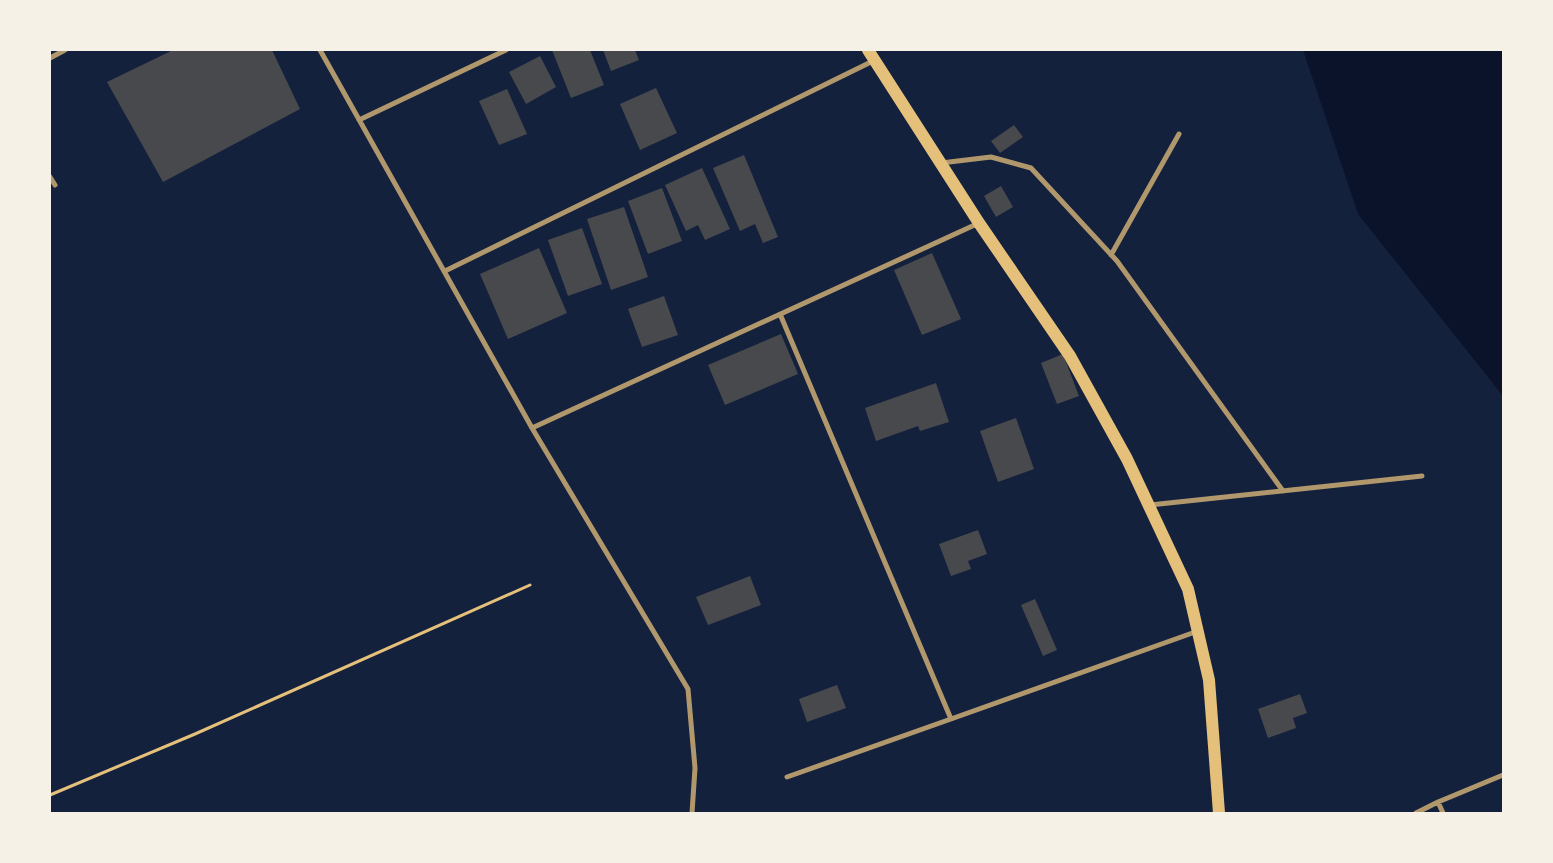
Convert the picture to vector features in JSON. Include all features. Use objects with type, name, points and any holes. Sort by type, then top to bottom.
[{"type":"main road","points":[[871,55],[979,223],[1070,356],[1128,459],[1188,589],[1209,680],[1219,813]]},
{"type":"street","points":[[50,58],[65,50]]},
{"type":"street","points":[[320,50],[532,428],[688,690],[696,768],[692,813]]},
{"type":"street","points":[[359,120],[506,50]]},
{"type":"street","points":[[445,271],[871,55]]},
{"type":"street","points":[[1111,255],[1179,134]]},
{"type":"street","points":[[941,163],[991,157],[1031,168],[1111,255],[1284,491]]},
{"type":"street","points":[[50,177],[55,185]]},
{"type":"street","points":[[532,428],[979,223]]},
{"type":"street","points":[[780,314],[951,719]]},
{"type":"street","points":[[1149,505],[1422,476]]},
{"type":"street","points":[[787,777],[1198,631]]},
{"type":"street","points":[[1416,813],[1503,775]]},
{"type":"street","points":[[1438,802],[1442,813]]},
{"type":"path","points":[[50,794],[195,734],[530,585]]},
{"type":"water","points":[[1303,50],[1503,50],[1503,396],[1358,214]]},
{"type":"building","points":[[173,50],[272,50],[300,109],[163,182],[107,82]]},
{"type":"building","points":[[552,50],[590,50],[604,85],[571,98]]},
{"type":"building","points":[[603,50],[635,50],[639,60],[611,71]]},
{"type":"building","points":[[540,56],[556,87],[526,104],[509,72]]},
{"type":"building","points":[[656,88],[677,133],[640,150],[620,104]]},
{"type":"building","points":[[507,89],[527,134],[499,145],[479,101]]},
{"type":"building","points":[[1014,125],[1023,137],[1000,153],[991,141]]},
{"type":"building","points":[[744,155],[778,237],[763,243],[755,224],[740,231],[713,168]]},
{"type":"building","points":[[702,168],[730,229],[705,240],[698,225],[686,231],[665,185]]},
{"type":"building","points":[[1001,186],[1013,207],[996,217],[984,196]]},
{"type":"building","points":[[662,188],[682,241],[648,254],[628,201]]},
{"type":"building","points":[[624,207],[648,277],[611,290],[587,219]]},
{"type":"building","points":[[582,228],[602,284],[568,296],[548,240]]},
{"type":"building","points":[[539,248],[567,313],[508,339],[480,274]]},
{"type":"building","points":[[932,253],[961,319],[922,335],[894,270]]},
{"type":"building","points":[[664,296],[678,335],[642,347],[628,309]]},
{"type":"building","points":[[781,334],[798,374],[725,405],[708,365]]},
{"type":"building","points":[[1063,354],[1079,396],[1057,404],[1041,363]]},
{"type":"building","points":[[936,383],[949,422],[920,431],[918,426],[876,441],[865,408]]},
{"type":"building","points":[[1016,418],[1034,469],[998,482],[980,431]]},
{"type":"building","points":[[978,530],[987,554],[968,561],[971,569],[951,576],[939,544]]},
{"type":"building","points":[[750,576],[761,605],[708,625],[696,597]]},
{"type":"building","points":[[1035,599],[1057,650],[1043,656],[1021,605]]},
{"type":"building","points":[[837,685],[846,708],[807,722],[799,699]]},
{"type":"building","points":[[1300,694],[1307,713],[1293,718],[1296,728],[1268,738],[1258,709]]}]
